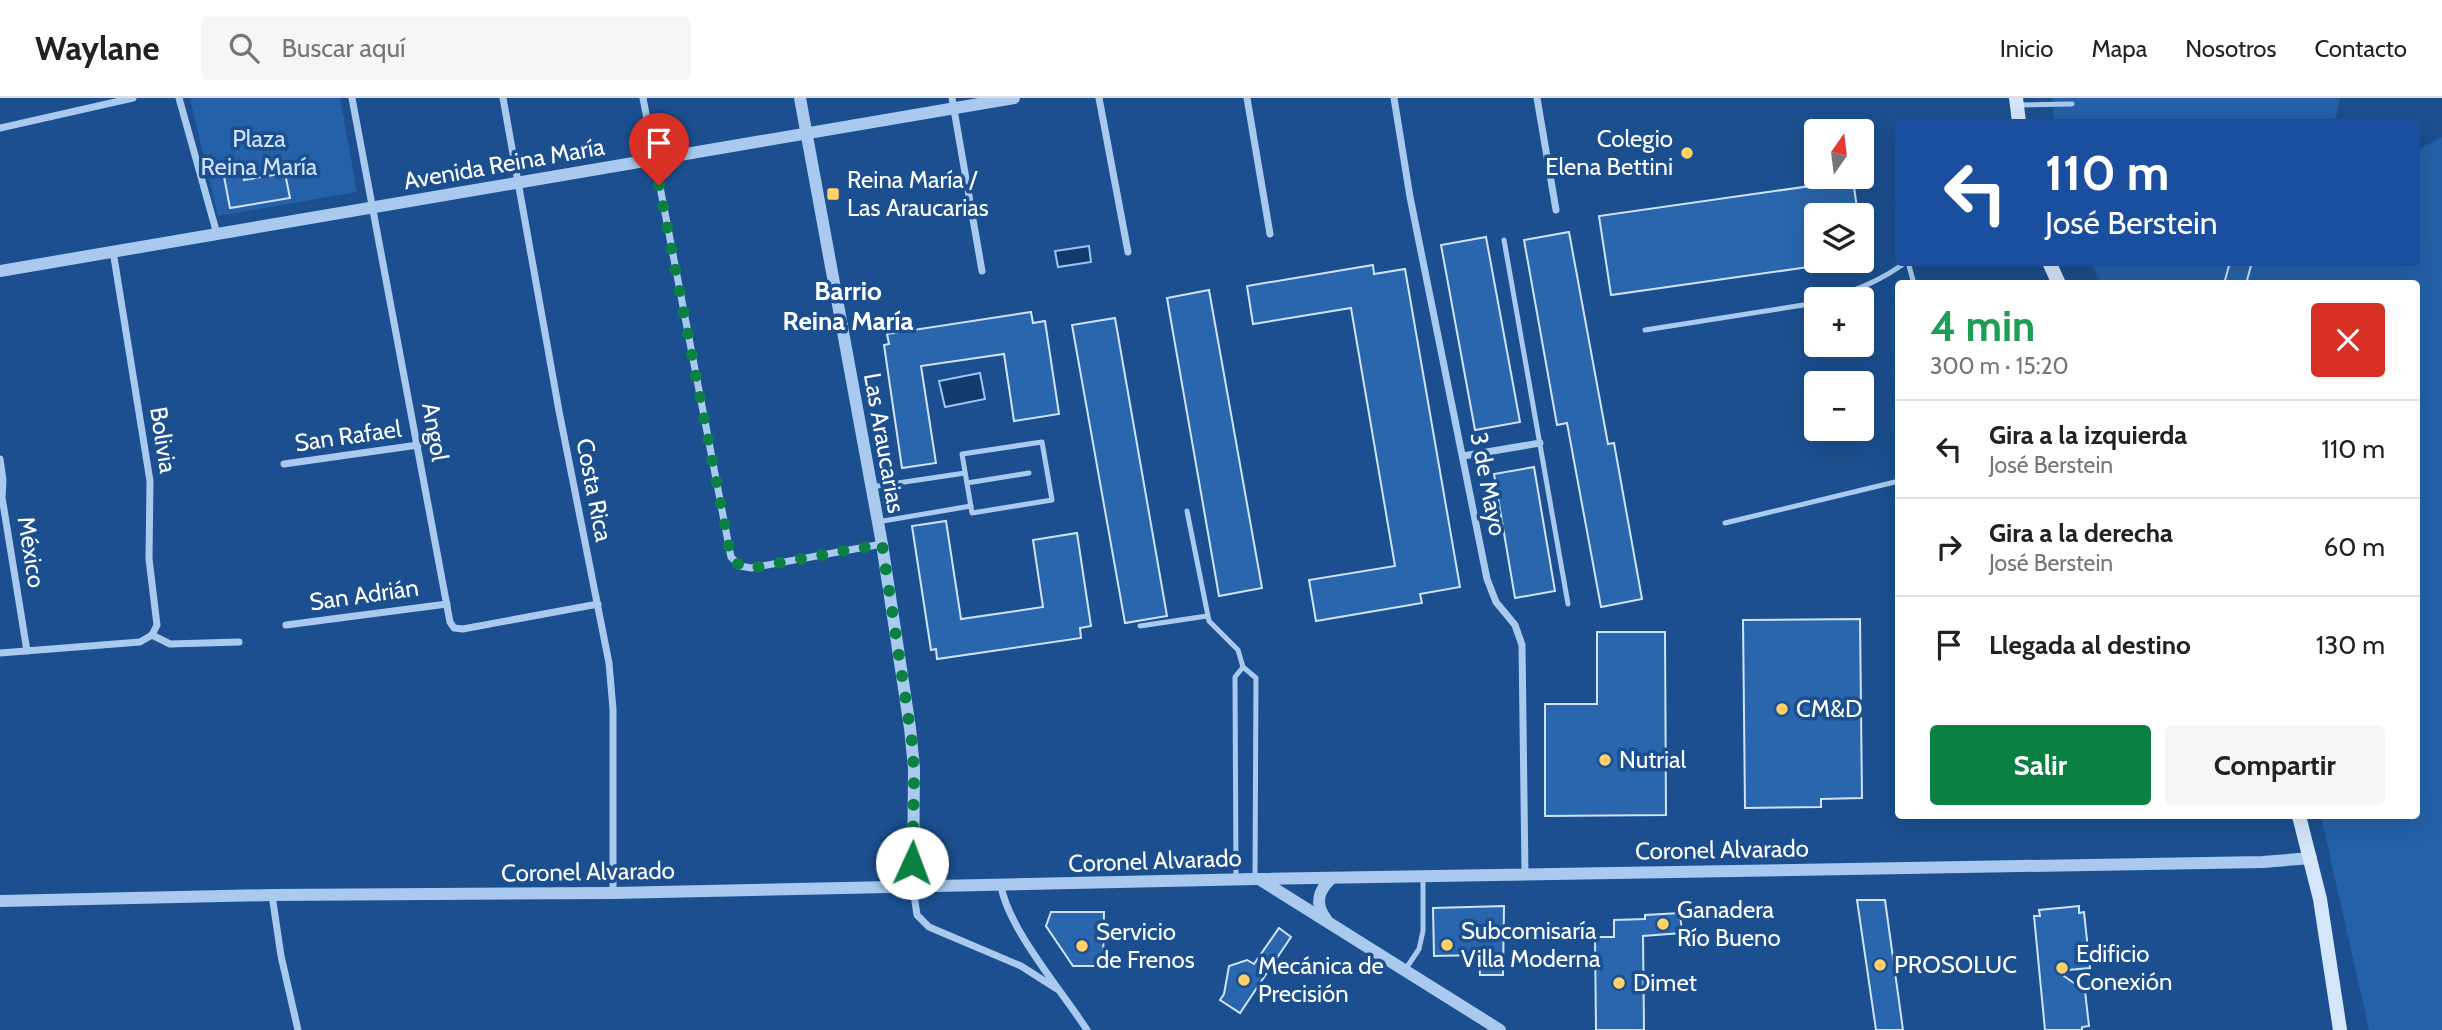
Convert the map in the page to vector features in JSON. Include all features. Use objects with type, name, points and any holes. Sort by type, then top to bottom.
[{"type":"main road","points":[[2300,819],[2311,858],[2328,946],[2340,1030]]},
{"type":"street","points":[[0,128],[133,98]]},
{"type":"street","points":[[179,98],[217,234]]},
{"type":"street","name":"Angol","points":[[352,98],[450,622],[459,629],[598,604]]},
{"type":"street","name":"Costa Rica","points":[[503,98],[559,411],[610,663],[613,893]]},
{"type":"street","points":[[643,98],[731,557],[740,566],[751,568],[882,544]]},
{"type":"street","name":"Las Araucarias","points":[[800,98],[882,544],[913,748],[913,888]]},
{"type":"street","name":"Avenida Reina María","points":[[0,271],[806,133],[953,103],[1014,98]]},
{"type":"street","points":[[1099,98],[1128,252]]},
{"type":"street","points":[[1247,98],[1270,234]]},
{"type":"street","name":"3 de Mayo","points":[[1394,98],[1410,197],[1488,579],[1496,602],[1515,625],[1522,645],[1525,874]]},
{"type":"street","points":[[1537,98],[1556,210]]},
{"type":"street","points":[[953,103],[982,271]]},
{"type":"street","name":"Bolivia","points":[[113,251],[150,481],[149,559],[157,625],[152,635]]},
{"type":"street","points":[[1463,456],[1540,443]]},
{"type":"street","name":"San Rafael","points":[[284,464],[418,445]]},
{"type":"street","name":"México","points":[[0,459],[2,497],[27,651]]},
{"type":"street","name":"San Adrián","points":[[286,625],[447,604]]},
{"type":"street","points":[[0,653],[140,642],[152,635],[170,644],[239,642]]},
{"type":"street","name":"Coronel Alvarado","points":[[0,901],[272,895],[913,888],[1332,877],[2249,862],[2311,858]]},
{"type":"street","points":[[1328,921],[1322,914],[1319,901],[1323,887],[1332,877]]},
{"type":"street","points":[[1257,879],[1500,1030]]},
{"type":"street","points":[[1001,886],[1009,911],[1057,989],[1087,1030]]},
{"type":"street","points":[[913,888],[917,915],[929,927],[1021,966],[1057,989]]},
{"type":"street","points":[[272,895],[281,956],[298,1030]]},
{"type":"lane","points":[[2017,102],[2072,104]]},
{"type":"lane","points":[[1504,240],[1568,604]]},
{"type":"lane","points":[[1860,287],[1879,280],[1901,266]]},
{"type":"lane","points":[[1645,330],[1804,305]]},
{"type":"lane","points":[[1042,442],[1052,500],[972,513],[965,473],[962,454],[1042,442]]},
{"type":"lane","points":[[871,487],[965,473]]},
{"type":"lane","points":[[967,483],[1029,473]]},
{"type":"lane","points":[[1725,523],[1895,482]]},
{"type":"lane","points":[[877,522],[971,506]]},
{"type":"lane","points":[[1187,510],[1209,621],[1238,650],[1243,667],[1255,678],[1257,879]]},
{"type":"lane","points":[[1140,626],[1207,616]]},
{"type":"lane","points":[[1236,880],[1235,677],[1243,667]]},
{"type":"lane","points":[[1405,970],[1419,949],[1423,931],[1423,876]]},
{"type":"green space","name":"Plaza Reina María","points":[[340,98],[357,192],[218,216],[190,99]]},
{"type":"green space","points":[[2052,98],[2340,98],[2336,119],[2054,119]]},
{"type":"green space","points":[[2442,137],[2442,1030],[2369,1030],[2322,819],[2420,819],[2420,280],[2100,280],[2092,266],[2420,266],[2420,148]]},
{"type":"shaded area","points":[[1089,246],[1091,262],[1058,267],[1055,251]]},
{"type":"shaded area","points":[[980,373],[985,399],[945,407],[939,381]]},
{"type":"building","points":[[241,162],[244,180],[285,173],[290,198],[230,208],[222,166]]},
{"type":"building","points":[[1804,187],[1854,189],[1856,203],[1804,203],[1804,268],[1611,295],[1599,216]]},
{"type":"building","points":[[1569,232],[1608,444],[1614,443],[1642,599],[1601,607],[1567,423],[1557,425],[1524,240]]},
{"type":"building","points":[[1486,237],[1520,422],[1475,430],[1441,245]]},
{"type":"building","points":[[1373,265],[1374,274],[1405,269],[1460,587],[1420,594],[1422,603],[1316,621],[1309,580],[1395,566],[1351,308],[1253,324],[1247,286]]},
{"type":"building","points":[[2229,266],[2251,266],[2247,280],[2225,280]]},
{"type":"building","points":[[1209,290],[1262,588],[1219,596],[1167,298]]},
{"type":"building","points":[[1031,312],[1033,323],[1045,321],[1059,414],[1014,421],[1004,354],[921,366],[936,463],[902,468],[884,345],[889,344],[887,334]]},
{"type":"building","points":[[1115,318],[1167,616],[1125,623],[1072,325]]},
{"type":"building","points":[[1534,467],[1555,591],[1515,598],[1494,474]]},
{"type":"building","points":[[946,521],[961,619],[1043,607],[1033,540],[1077,533],[1091,626],[1080,628],[1081,638],[937,659],[936,649],[931,650],[912,526]]},
{"type":"building","name":"CM&D","points":[[1860,619],[1862,798],[1821,799],[1821,807],[1745,808],[1743,620]]},
{"type":"building","name":"Nutrial","points":[[1597,632],[1665,632],[1666,815],[1545,816],[1545,704],[1597,704]]},
{"type":"building","name":"PROSOLUC","points":[[1857,900],[1885,900],[1903,1030],[1876,1030]]},
{"type":"building","name":"Subcomisaría Villa Moderna","points":[[1504,906],[1503,975],[1480,975],[1479,955],[1434,956],[1433,908]]},
{"type":"building","name":"Edificio Conexión","points":[[2079,906],[2079,913],[2084,912],[2090,968],[2057,971],[2085,991],[2089,1026],[2082,1027],[2082,1030],[2045,1030],[2034,916],[2040,916],[2039,910]]},
{"type":"building","name":"Servicio de Frenos","points":[[1051,912],[1104,912],[1103,966],[1073,966],[1046,926]]},
{"type":"building","name":"Dimet","points":[[1680,913],[1682,933],[1643,936],[1644,1030],[1596,1030],[1595,937],[1614,937],[1614,920],[1645,919],[1645,915]]},
{"type":"building","name":"Mecánica de Precisión","points":[[1279,928],[1291,937],[1240,1013],[1220,1000],[1224,994],[1229,966],[1247,960],[1254,964]]},
{"type":"place","name":"Colegio Elena Bettini","points":[[1687,153]]},
{"type":"place","name":"Reina María / Las Araucarias","points":[[833,194]]},
{"type":"place","name":"CM&D","points":[[1782,709]]},
{"type":"place","name":"Nutrial","points":[[1605,760]]},
{"type":"place","name":"Ganadera Río Bueno","points":[[1663,924]]},
{"type":"place","name":"Subcomisaría Villa Moderna","points":[[1447,945]]},
{"type":"place","name":"Servicio de Frenos","points":[[1082,946]]},
{"type":"place","name":"PROSOLUC","points":[[1880,965]]},
{"type":"place","name":"Edificio Conexión","points":[[2062,968]]},
{"type":"place","name":"Mecánica de Precisión","points":[[1244,980]]},
{"type":"place","name":"Dimet","points":[[1619,983]]},
{"type":"district","name":"Barrio Reina María","points":[[848,306]]},
{"type":"route","points":[[659,185],[728,552],[734,562],[751,568],[882,544],[913,748],[912,863]]}]
